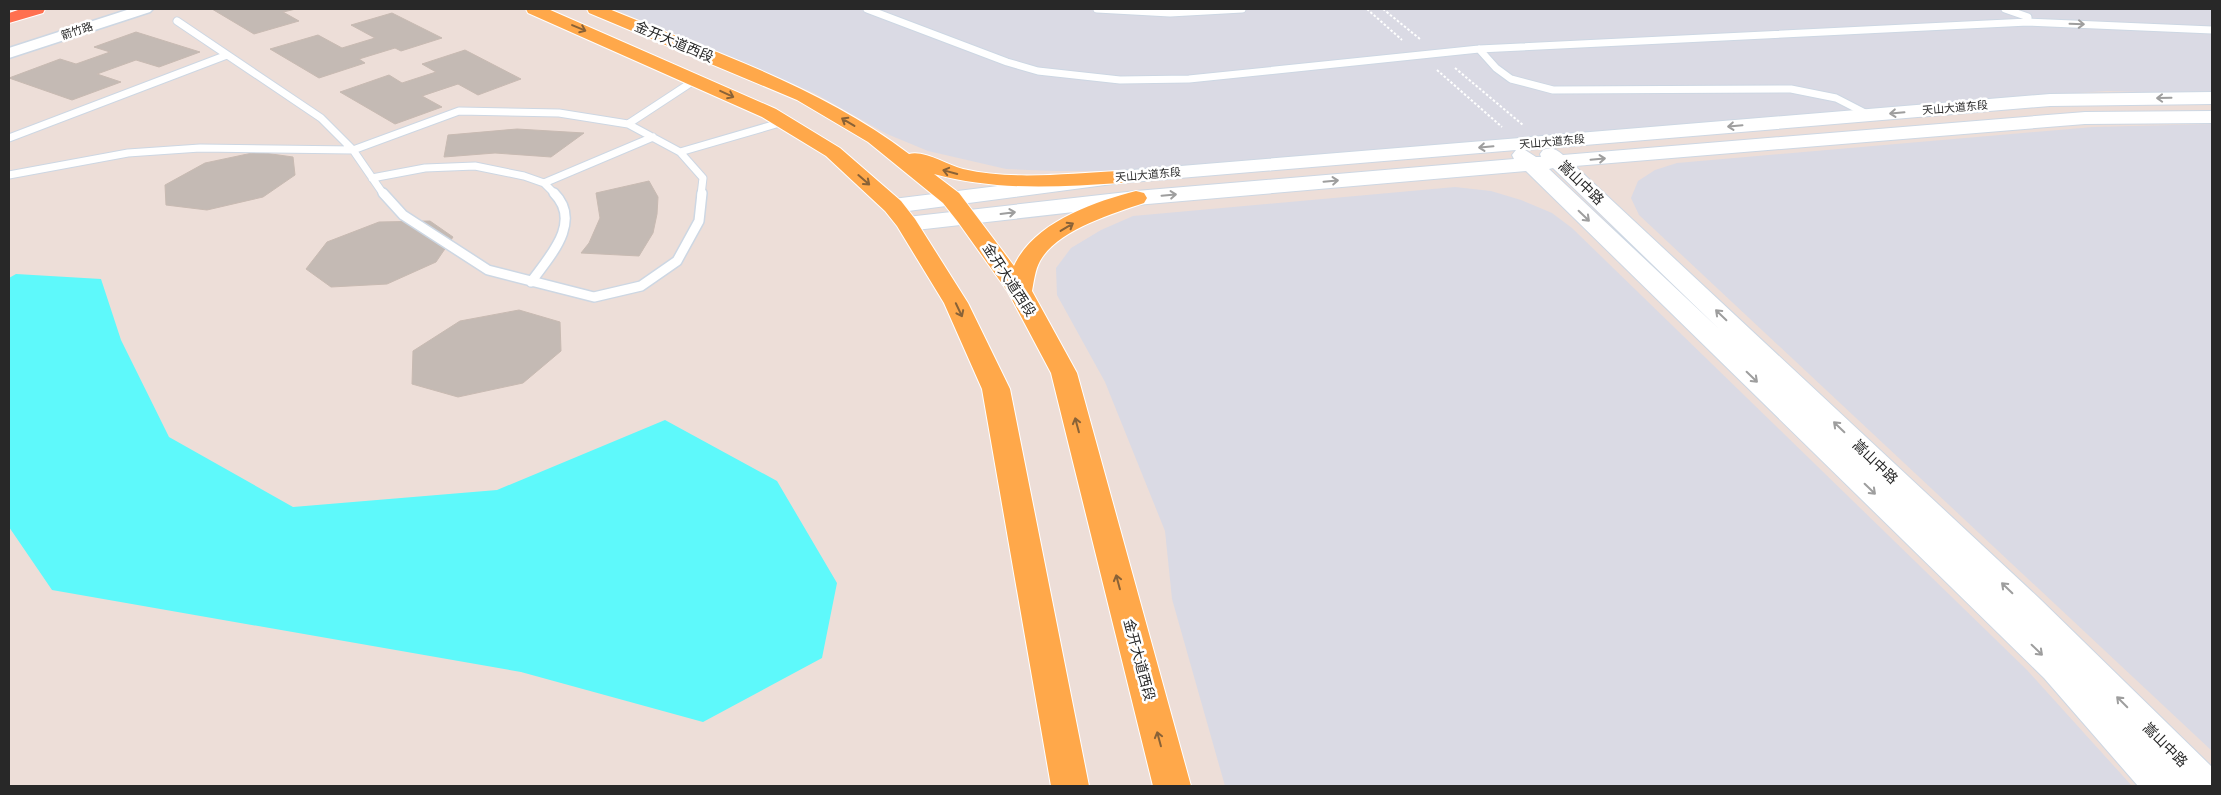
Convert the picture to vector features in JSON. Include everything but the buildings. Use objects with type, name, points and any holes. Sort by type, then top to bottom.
[{"type":"highway","points":[[9,18],[37,9]]},
{"type":"main road","name":"金开大道西段","points":[[534,9],[695,80],[783,122],[833,152],[900,215],[956,303],[996,389],[1070,786]]},
{"type":"main road","name":"金开大道西段","points":[[595,9],[804,96],[875,138],[958,208],[1020,291],[1064,373],[1172,786]]},
{"type":"main road","name":"天山大道东段","points":[[900,215],[958,208],[1136,198],[1869,115],[2050,100],[2212,98]]},
{"type":"main road","name":"天山大道东段","points":[[958,208],[1120,177],[2085,118],[2212,117]]},
{"type":"main road","points":[[875,138],[943,171],[972,178],[1008,180],[1120,177]]},
{"type":"main road","name":"嵩山中路","points":[[1535,153],[2056,668],[2162,786]]},
{"type":"main road","name":"嵩山中路","points":[[1535,153],[2029,609],[2206,786]]},
{"type":"main road","points":[[1020,291],[1028,261],[1054,234],[1092,213],[1136,198]]},
{"type":"street","name":"箭竹路","points":[[9,53],[145,9]]},
{"type":"lane","points":[[867,9],[1007,62],[1038,71],[1112,80],[1189,79],[1479,49],[2028,22],[2212,30]]},
{"type":"lane","points":[[1097,9],[1145,14],[1188,14],[1242,9]]},
{"type":"lane","points":[[2005,9],[2028,17],[2028,22]]},
{"type":"lane","points":[[9,175],[128,153],[200,148],[353,150],[459,110],[559,113],[628,124],[680,152],[703,178],[699,221],[677,261],[641,286],[594,297],[488,270],[403,215],[372,178],[353,150],[321,118],[177,21]]},
{"type":"lane","points":[[1479,49],[1498,73],[1512,81],[1553,90],[1802,89],[1846,101],[1869,115]]},
{"type":"lane","points":[[9,138],[227,55]]},
{"type":"lane","points":[[628,124],[695,80]]},
{"type":"lane","points":[[680,152],[783,122]]},
{"type":"lane","points":[[544,183],[653,137]]},
{"type":"lane","points":[[372,178],[425,168],[475,166],[524,176],[544,183],[563,202],[567,222],[556,247],[531,282]]},
{"type":"path","points":[[1367,9],[1402,40]]},
{"type":"path","points":[[1384,9],[1426,44]]},
{"type":"path","points":[[1452,65],[1508,112]]},
{"type":"path","points":[[1435,68],[1486,113]]},
{"type":"shaded area","points":[[613,9],[2212,9],[2212,94],[2107,91],[1116,171],[1006,169],[928,151],[887,134],[814,93]]},
{"type":"shaded area","points":[[2212,124],[2212,751],[1639,215],[1631,198],[1638,181],[1655,170],[1677,163],[2093,127]]},
{"type":"shaded area","points":[[1455,187],[1491,191],[1521,200],[1552,213],[1572,228],[2027,670],[2132,786],[1225,786],[1172,599],[1165,531],[1105,382],[1057,295],[1056,268],[1071,248],[1101,230],[1133,216]]},
{"type":"water","points":[[16,274],[101,279],[121,340],[169,437],[293,507],[497,490],[665,420],[777,481],[837,583],[822,658],[703,722],[521,672],[52,590],[9,527],[9,278]]}]
